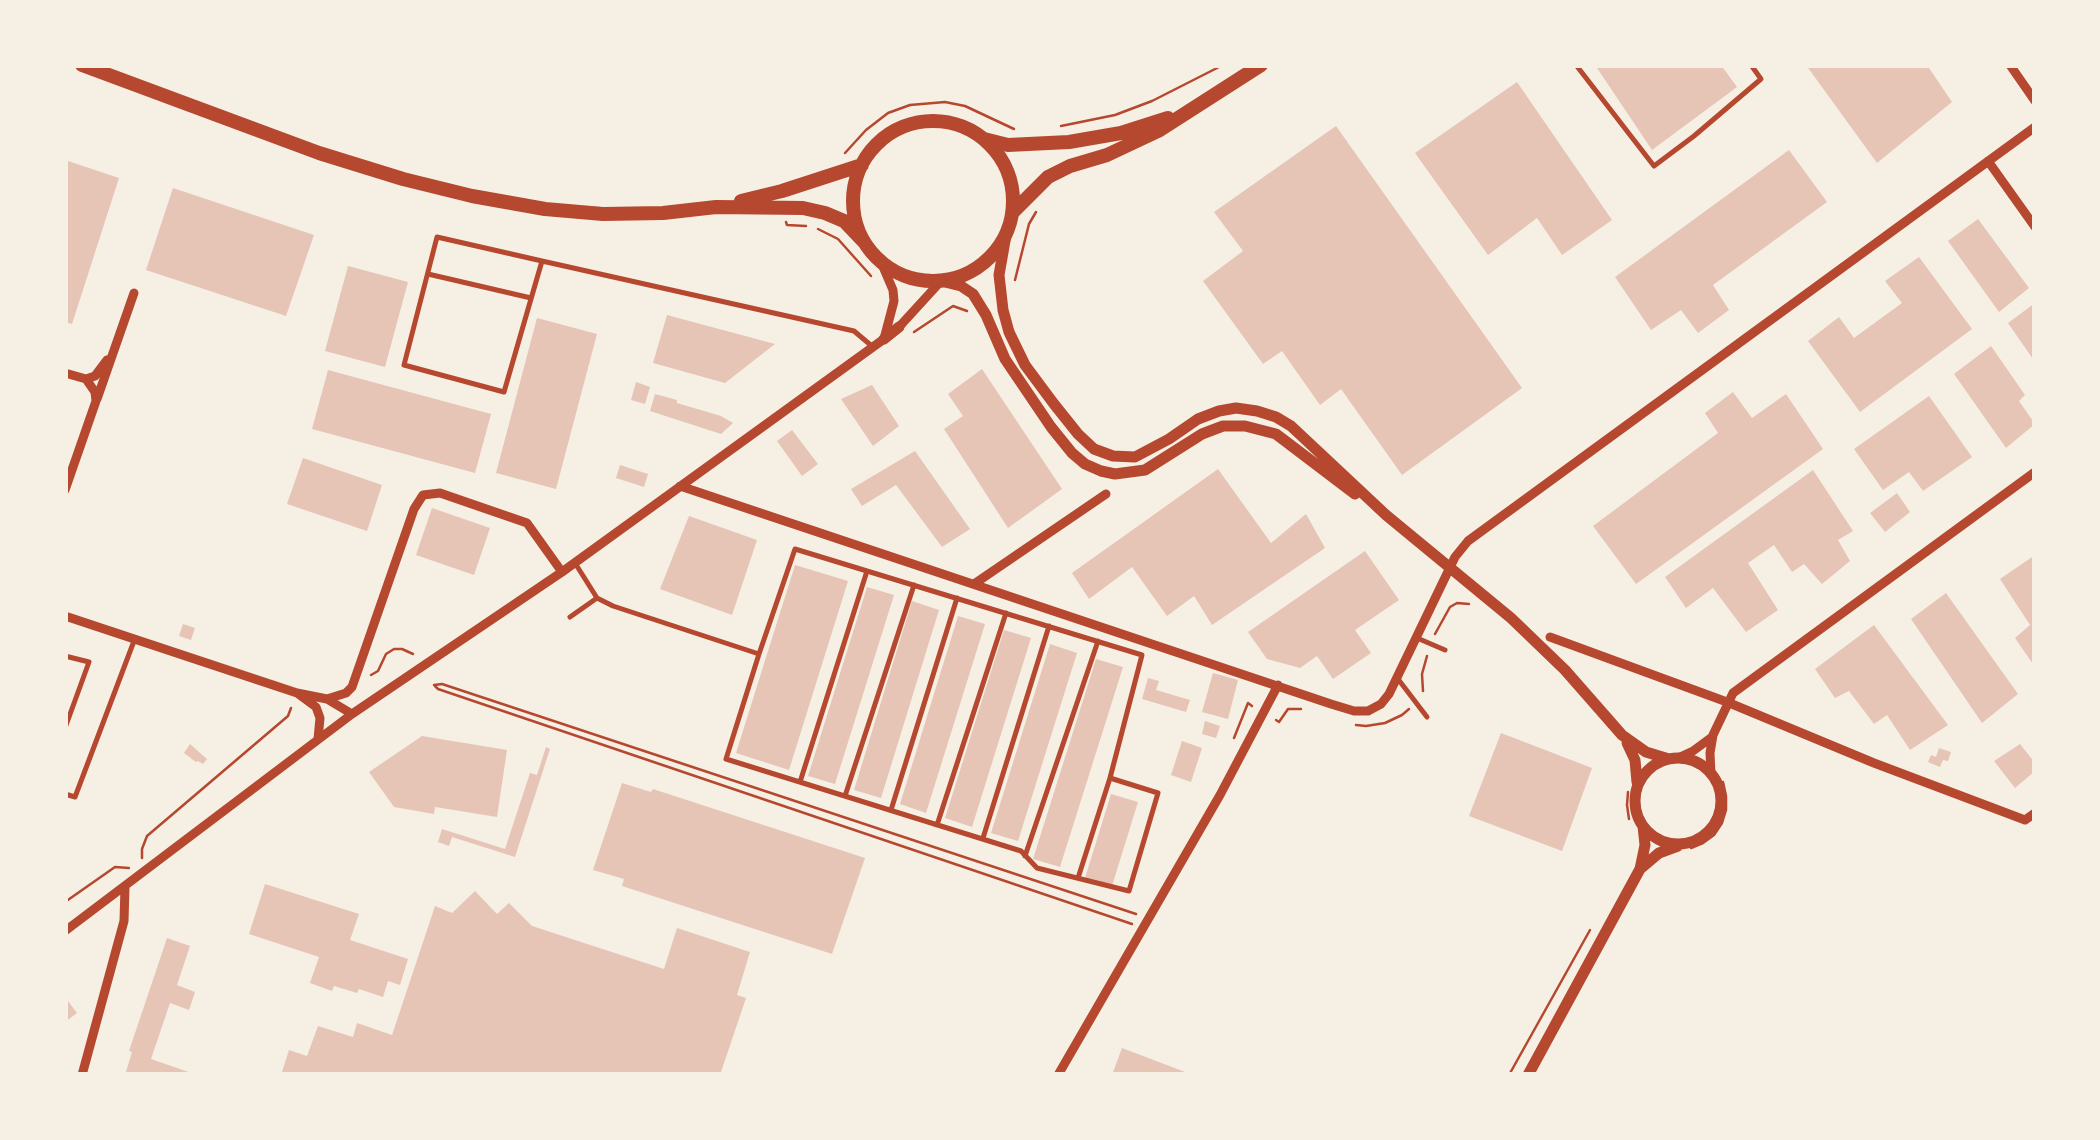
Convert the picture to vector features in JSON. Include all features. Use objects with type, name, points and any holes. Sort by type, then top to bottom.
[{"type":"main road","points":[[82,65],[319,154],[472,196],[544,209],[603,214],[803,208],[844,222],[881,262],[909,278],[941,281],[968,274],[995,253],[1006,235],[1012,213],[1010,180],[1004,164],[983,139],[948,123],[923,122],[898,130],[878,144],[857,177],[855,217],[864,242]]},
{"type":"main road","points":[[1012,213],[1048,177],[1158,131],[1260,65]]},
{"type":"main road","points":[[983,139],[1008,145],[1070,142],[1121,133],[1188,111]]},
{"type":"main road","points":[[716,208],[862,165]]},
{"type":"street","points":[[2010,65],[2035,100]]},
{"type":"street","points":[[680,486],[1354,711],[1368,710],[1381,704],[1398,678],[1459,550],[1468,542],[2035,127]]},
{"type":"street","points":[[1988,161],[2035,227]]},
{"type":"street","points":[[1006,235],[999,275],[1009,332],[1025,365],[1094,449],[1113,456],[1135,457],[1210,413],[1236,408],[1257,411],[1292,426],[1386,515]]},
{"type":"street","points":[[878,342],[894,302],[881,262]]},
{"type":"street","points":[[65,931],[352,714],[562,572],[878,342],[899,326],[941,281],[973,294],[1005,359],[1051,427],[1085,464],[1115,474],[1146,470],[1223,426],[1245,426],[1276,434],[1386,515],[1512,618],[1622,735],[1646,752],[1694,762],[1716,775]]},
{"type":"street","points":[[65,490],[134,292]]},
{"type":"street","points":[[65,373],[86,379],[95,376],[118,340]]},
{"type":"street","points":[[86,379],[96,392],[96,401]]},
{"type":"street","points":[[1640,870],[1659,853],[1688,846],[1716,821],[1720,796],[1710,753],[1727,702],[1738,688],[2035,472]]},
{"type":"street","points":[[295,698],[328,699],[352,687],[414,509],[423,495],[440,493],[527,523],[562,572]]},
{"type":"street","points":[[974,584],[1106,494]]},
{"type":"street","points":[[65,616],[135,638],[316,707],[320,718],[318,739]]},
{"type":"street","points":[[1550,637],[1727,702],[2030,822],[2035,813]]},
{"type":"street","points":[[1058,1075],[1212,810],[1278,686]]},
{"type":"street","points":[[328,699],[352,714]]},
{"type":"street","points":[[1528,1075],[1640,870],[1645,845],[1637,825],[1635,760],[1622,735]]},
{"type":"street","points":[[1633,786],[1649,769],[1694,751],[1714,735]]},
{"type":"street","points":[[1637,825],[1662,841],[1688,846]]},
{"type":"street","points":[[82,1075],[124,921],[125,886]]},
{"type":"lane","points":[[1576,65],[1654,166],[1761,79],[1752,65]]},
{"type":"lane","points":[[542,261],[504,392],[404,364],[437,237],[854,331],[878,342]]},
{"type":"lane","points":[[428,274],[531,298]]},
{"type":"lane","points":[[1078,878],[1110,778],[1142,655],[796,549],[726,759],[1021,851],[1038,868],[1129,891],[1158,793],[1110,778]]},
{"type":"lane","points":[[575,562],[597,598],[759,654]]},
{"type":"lane","points":[[800,782],[867,571]]},
{"type":"lane","points":[[845,796],[914,586]]},
{"type":"lane","points":[[570,617],[597,598]]},
{"type":"lane","points":[[891,810],[957,598]]},
{"type":"lane","points":[[937,825],[1006,614]]},
{"type":"lane","points":[[983,839],[1048,626]]},
{"type":"lane","points":[[65,794],[75,797],[135,638]]},
{"type":"lane","points":[[1418,638],[1445,650]]},
{"type":"lane","points":[[1026,856],[1098,641]]},
{"type":"lane","points":[[65,656],[88,662],[65,728]]},
{"type":"lane","points":[[1398,678],[1427,718]]},
{"type":"path","points":[[1048,128],[1115,115],[1152,102],[1223,65]]},
{"type":"path","points":[[848,151],[888,113],[910,104],[945,102],[965,106],[1019,131]]},
{"type":"path","points":[[784,207],[787,224],[814,227],[838,238],[876,281]]},
{"type":"path","points":[[364,673],[375,674],[386,654],[394,650],[409,651],[419,664]]},
{"type":"path","points":[[1139,926],[438,689],[434,684],[1144,916]]},
{"type":"path","points":[[141,862],[147,836],[288,716],[295,698]]},
{"type":"path","points":[[1688,846],[1703,844],[1722,823],[1726,796],[1716,775]]},
{"type":"path","points":[[1633,786],[1627,805],[1637,825]]},
{"type":"path","points":[[65,902],[114,866],[135,867]]},
{"type":"path","points":[[1509,1075],[1580,947]]},
{"type":"building","points":[[1595,65],[1721,65],[1737,87],[1652,150]]},
{"type":"building","points":[[1806,65],[1927,65],[1952,102],[1877,163]]},
{"type":"building","points":[[1517,82],[1612,220],[1562,255],[1537,218],[1488,255],[1415,153]]},
{"type":"building","points":[[1336,126],[1522,388],[1402,475],[1341,389],[1320,405],[1282,351],[1263,364],[1203,281],[1243,251],[1214,212]]},
{"type":"building","points":[[1789,150],[1827,202],[1713,285],[1729,310],[1698,333],[1681,310],[1651,330],[1615,277]]},
{"type":"building","points":[[65,160],[119,178],[72,324],[65,322]]},
{"type":"building","points":[[173,188],[314,235],[286,316],[146,270]]},
{"type":"building","points":[[1978,219],[2029,288],[1999,312],[1948,241]]},
{"type":"building","points":[[1919,257],[1972,329],[1860,412],[1808,341],[1839,317],[1854,338],[1902,303],[1885,281]]},
{"type":"building","points":[[348,266],[408,282],[385,367],[325,351]]},
{"type":"building","points":[[2035,303],[2035,362],[2008,323]]},
{"type":"building","points":[[667,315],[775,344],[725,383],[653,363]]},
{"type":"building","points":[[537,318],[597,334],[556,489],[496,473]]},
{"type":"building","points":[[1991,346],[2025,395],[2019,401],[2035,424],[2006,448],[1954,374]]},
{"type":"building","points":[[982,369],[1062,489],[1008,528],[944,429],[963,416],[948,394]]},
{"type":"building","points":[[328,370],[491,414],[475,473],[312,429]]},
{"type":"building","points":[[636,382],[650,387],[645,404],[631,400]]},
{"type":"building","points":[[872,385],[899,426],[873,446],[841,399]]},
{"type":"building","points":[[1733,392],[1752,418],[1786,394],[1823,449],[1636,584],[1593,526],[1718,433],[1705,413]]},
{"type":"building","points":[[655,394],[733,423],[721,434],[650,411]]},
{"type":"building","points":[[1929,396],[1972,457],[1923,491],[1909,472],[1883,490],[1854,449]]},
{"type":"building","points":[[792,430],[818,464],[802,476],[777,441]]},
{"type":"building","points":[[915,451],[970,529],[942,547],[896,485],[862,506],[851,489]]},
{"type":"building","points":[[303,458],[382,485],[367,531],[287,504]]},
{"type":"building","points":[[620,465],[648,474],[644,487],[616,478]]},
{"type":"building","points":[[1218,469],[1271,543],[1306,514],[1325,548],[1212,625],[1194,596],[1167,616],[1132,567],[1089,599],[1072,573]]},
{"type":"building","points":[[1813,470],[1853,531],[1838,540],[1850,561],[1822,584],[1804,564],[1792,572],[1774,545],[1748,563],[1778,610],[1746,632],[1713,588],[1686,608],[1665,577]]},
{"type":"building","points":[[1897,493],[1910,512],[1885,532],[1870,513]]},
{"type":"building","points":[[432,508],[490,528],[474,575],[416,555]]},
{"type":"building","points":[[689,516],[757,540],[732,615],[660,589]]},
{"type":"building","points":[[1365,551],[1399,600],[1355,630],[1371,653],[1333,679],[1317,656],[1300,668],[1267,659],[1248,632]]},
{"type":"building","points":[[2035,555],[2035,667],[2015,638],[2030,625],[2000,579]]},
{"type":"building","points":[[795,565],[848,581],[789,770],[736,753]]},
{"type":"building","points":[[867,587],[894,595],[835,784],[808,776]]},
{"type":"building","points":[[1946,593],[2018,694],[1982,723],[1911,619]]},
{"type":"building","points":[[912,601],[939,610],[881,798],[854,790]]},
{"type":"building","points":[[958,616],[985,624],[926,813],[900,804]]},
{"type":"building","points":[[183,624],[195,628],[191,640],[179,636]]},
{"type":"building","points":[[1874,625],[1948,725],[1910,750],[1887,715],[1874,724],[1849,691],[1835,698],[1815,669]]},
{"type":"building","points":[[1004,630],[1031,638],[972,827],[945,818]]},
{"type":"building","points":[[1050,644],[1077,653],[1018,841],[991,833]]},
{"type":"building","points":[[1096,659],[1123,667],[1060,867],[1033,859]]},
{"type":"building","points":[[1213,673],[1238,680],[1228,719],[1202,712]]},
{"type":"building","points":[[1148,678],[1159,681],[1156,690],[1190,700],[1186,712],[1142,699]]},
{"type":"building","points":[[1205,721],[1220,726],[1216,738],[1202,734]]},
{"type":"building","points":[[1501,733],[1592,768],[1562,851],[1469,816]]},
{"type":"building","points":[[422,736],[507,750],[497,817],[435,807],[434,814],[394,807],[369,772]]},
{"type":"building","points":[[1182,741],[1202,748],[1191,782],[1171,775]]},
{"type":"building","points":[[190,744],[207,759],[203,764],[184,753]]},
{"type":"building","points":[[2020,744],[2035,763],[2035,771],[2015,788],[1994,761]]},
{"type":"building","points":[[546,747],[550,749],[515,857],[452,837],[449,846],[438,842],[442,829],[505,849],[530,773],[537,775]]},
{"type":"building","points":[[1939,748],[1951,752],[1940,767],[1928,762],[1931,755],[1936,757]]},
{"type":"building","points":[[622,783],[651,792],[653,789],[865,858],[832,954],[622,886],[624,879],[593,870]]},
{"type":"building","points":[[1111,794],[1138,802],[1112,886],[1085,878]]},
{"type":"building","points":[[265,884],[359,914],[350,940],[408,959],[400,985],[388,981],[383,997],[334,986],[332,991],[310,983],[319,957],[249,934]]},
{"type":"building","points":[[475,891],[497,914],[509,903],[532,926],[664,969],[677,928],[750,952],[737,995],[746,998],[720,1075],[281,1075],[289,1050],[307,1056],[318,1026],[353,1037],[357,1023],[392,1035],[435,906],[452,913]]},
{"type":"building","points":[[167,938],[190,946],[177,985],[195,992],[189,1010],[170,1003],[151,1059],[197,1075],[125,1075],[132,1052],[129,1051]]},
{"type":"building","points":[[65,997],[77,1013],[65,1022]]},
{"type":"building","points":[[1122,1048],[1193,1075],[1112,1075]]}]
